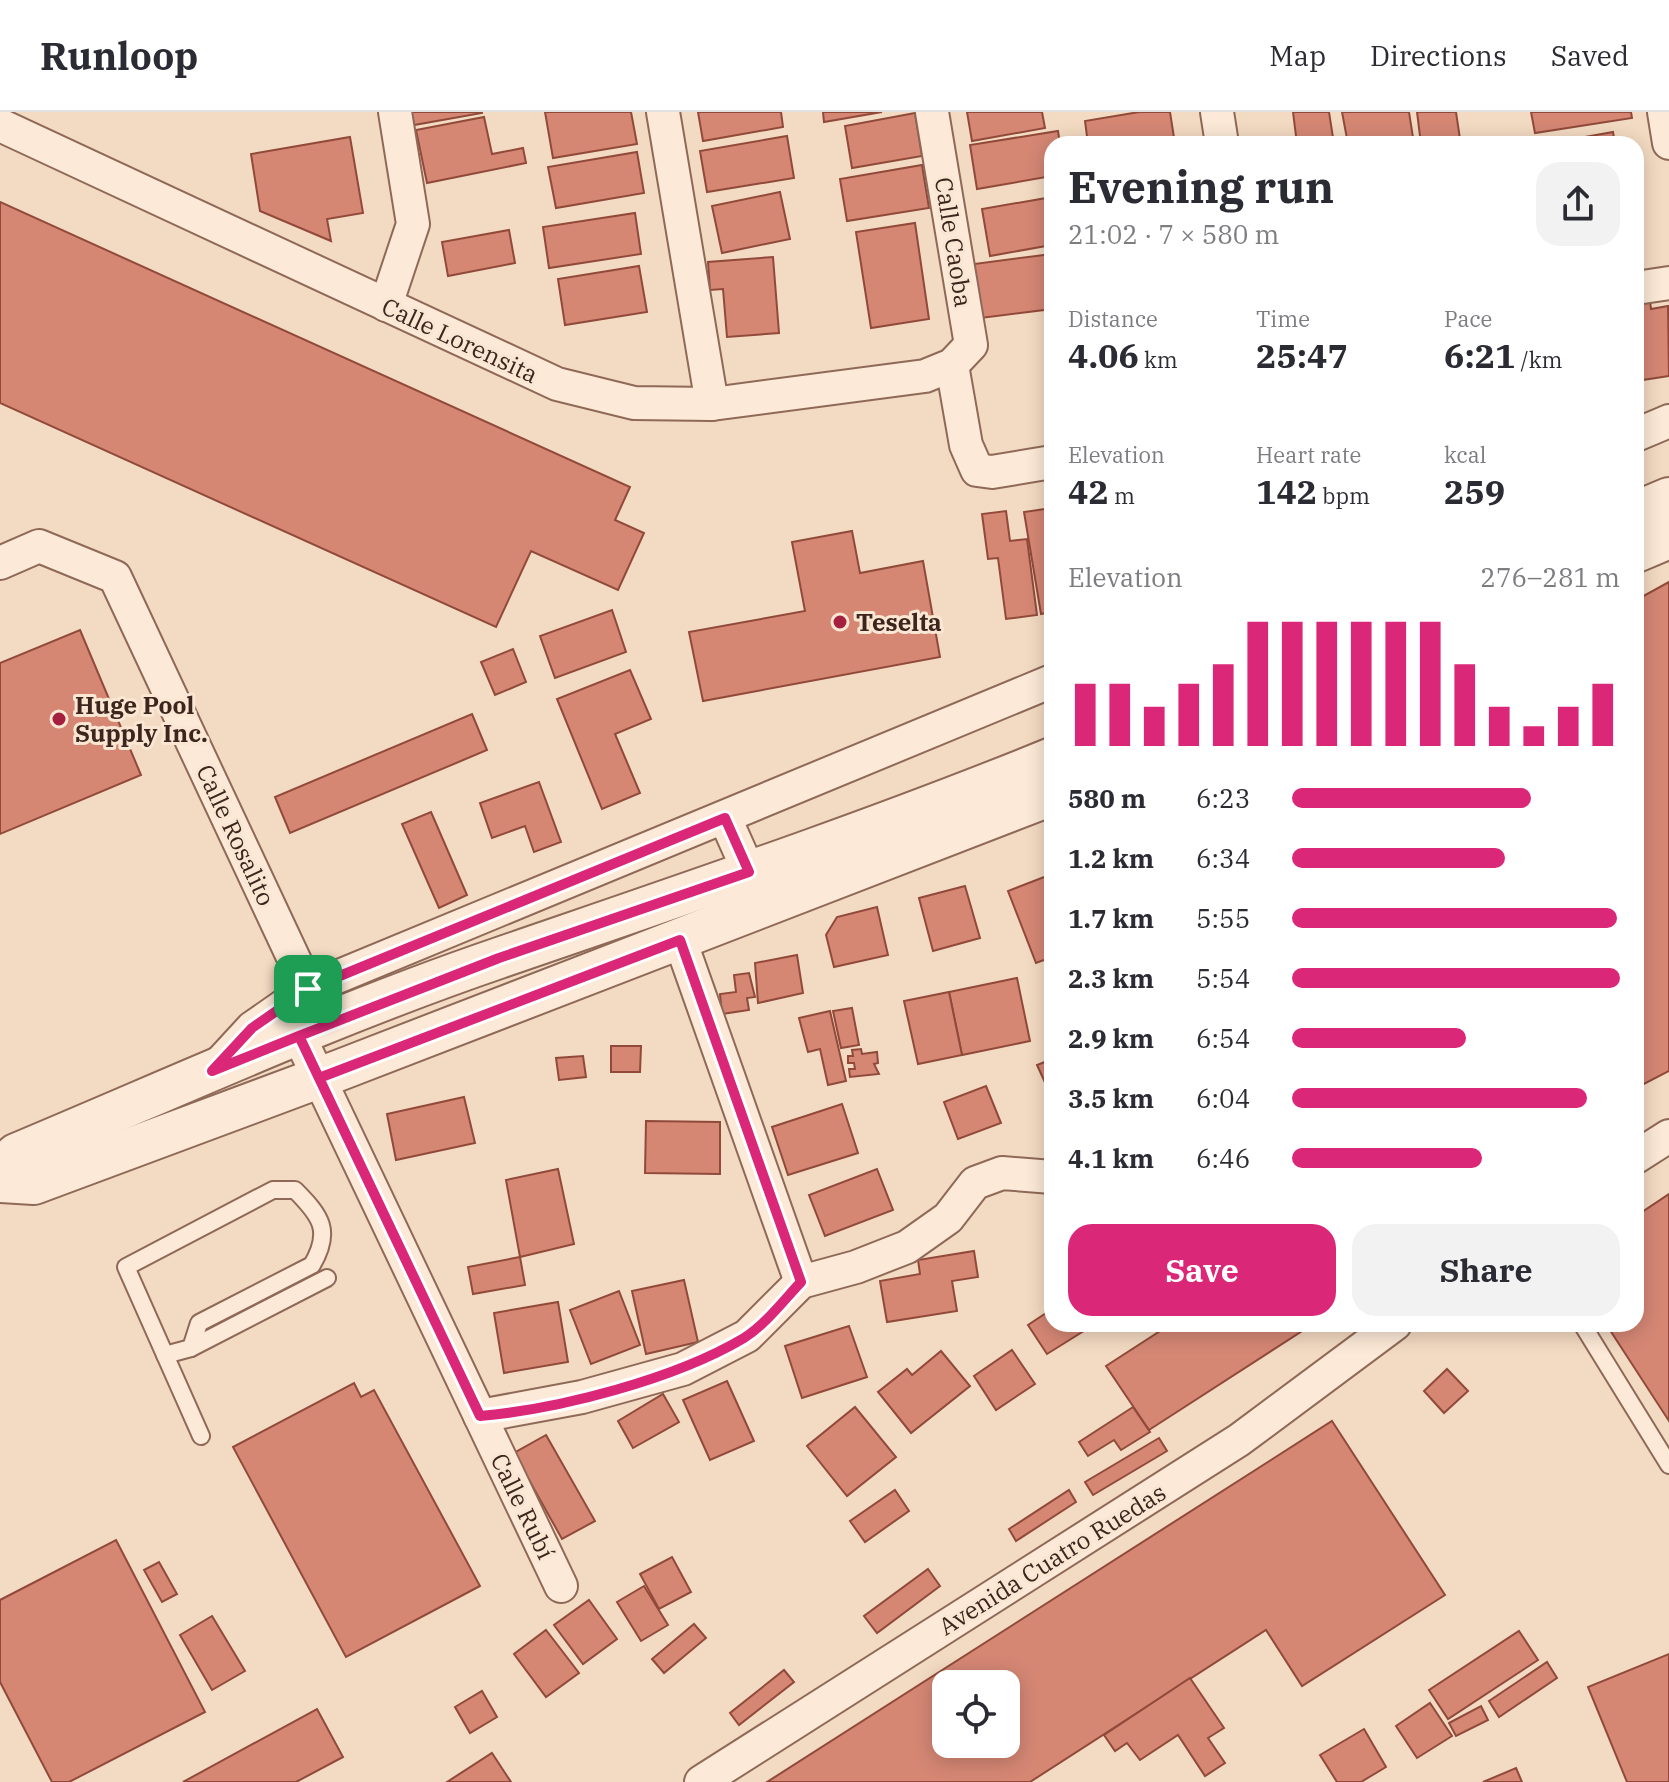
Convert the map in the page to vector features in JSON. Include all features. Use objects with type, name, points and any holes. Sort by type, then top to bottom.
[{"type":"street","points":[[386,305],[413,224],[395,112]]},
{"type":"street","points":[[663,112],[712,404]]},
{"type":"street","name":"Calle Caoba","points":[[932,112],[971,345],[952,365]]},
{"type":"street","points":[[1217,112],[1221,136]]},
{"type":"street","points":[[1664,112],[1669,143]]},
{"type":"street","name":"Calle Lorensita","points":[[0,125],[557,384],[634,403],[712,404],[925,376],[952,365]]},
{"type":"street","points":[[1644,287],[1669,283]]},
{"type":"street","points":[[952,365],[966,445],[977,470],[992,472],[1044,463]]},
{"type":"street","points":[[1644,432],[1669,421]]},
{"type":"street","points":[[1644,509],[1669,498]]},
{"type":"street","points":[[1644,549],[1669,538]]},
{"type":"street","name":"Calle Rosalito","points":[[0,563],[39,546],[115,577],[308,989]]},
{"type":"street","points":[[212,1071],[252,1028],[308,989],[1044,684]]},
{"type":"street","points":[[0,1168],[16,1154],[212,1071],[499,958],[749,872],[1044,761]]},
{"type":"street","points":[[0,1182],[34,1184],[319,1078],[1044,798]]},
{"type":"street","points":[[725,818],[749,872]]},
{"type":"street","points":[[680,940],[801,1282]]},
{"type":"street","name":"Calle Rubí","points":[[299,1036],[561,1586]]},
{"type":"street","points":[[1644,1152],[1669,1136]]},
{"type":"street","points":[[480,1416],[582,1397],[683,1369],[747,1336],[801,1282],[856,1267],[907,1247],[948,1218],[975,1183],[1002,1173],[1044,1176]]},
{"type":"street","name":"Avenida Cuatro Ruedas","points":[[701,1782],[1239,1440],[1384,1332]]},
{"type":"lane","points":[[191,1348],[199,1323],[312,1265],[321,1249],[324,1230],[312,1207],[295,1190],[273,1190],[126,1267],[201,1436]]},
{"type":"lane","points":[[165,1355],[191,1348],[327,1278]]},
{"type":"lane","points":[[1587,1332],[1669,1465]]},
{"type":"building","points":[[411,112],[482,112],[482,113],[414,125]]},
{"type":"building","points":[[545,112],[631,112],[637,144],[553,158]]},
{"type":"building","points":[[698,112],[781,112],[783,127],[703,141]]},
{"type":"building","points":[[823,112],[882,112],[824,122]]},
{"type":"building","points":[[967,112],[1042,112],[1045,128],[972,141]]},
{"type":"building","points":[[1139,112],[1170,112],[1174,136],[1087,136],[1085,121]]},
{"type":"building","points":[[1293,112],[1329,112],[1333,136],[1296,136]]},
{"type":"building","points":[[1342,112],[1409,112],[1413,136],[1346,136]]},
{"type":"building","points":[[1417,112],[1456,112],[1460,136],[1420,136]]},
{"type":"building","points":[[1531,112],[1631,112],[1632,118],[1535,133]]},
{"type":"building","points":[[915,113],[922,156],[852,168],[845,126]]},
{"type":"building","points":[[484,117],[492,154],[523,148],[526,163],[427,183],[416,130]]},
{"type":"building","points":[[1058,131],[1059,136],[1044,136],[1044,177],[977,189],[970,145]]},
{"type":"building","points":[[1613,132],[1614,136],[1590,136]]},
{"type":"building","points":[[787,136],[794,178],[707,192],[700,151]]},
{"type":"building","points":[[350,137],[363,213],[327,219],[331,241],[260,211],[251,154]]},
{"type":"building","points":[[637,152],[644,193],[556,208],[548,167]]},
{"type":"building","points":[[922,165],[929,208],[847,221],[840,179]]},
{"type":"building","points":[[780,192],[790,239],[722,253],[712,206]]},
{"type":"building","points":[[1044,198],[1044,246],[990,256],[982,209]]},
{"type":"building","points":[[0,202],[630,487],[615,520],[644,533],[618,590],[531,551],[496,627],[0,403]]},
{"type":"building","points":[[635,213],[641,254],[549,268],[543,227]]},
{"type":"building","points":[[915,223],[929,319],[871,328],[856,232]]},
{"type":"building","points":[[509,230],[515,263],[448,276],[442,242]]},
{"type":"building","points":[[1044,255],[1044,310],[981,318],[974,264]]},
{"type":"building","points":[[773,257],[779,333],[727,337],[723,289],[710,290],[708,262]]},
{"type":"building","points":[[639,266],[647,312],[565,325],[558,279]]},
{"type":"building","points":[[1649,293],[1651,309],[1668,306],[1669,376],[1644,380],[1644,294]]},
{"type":"building","points":[[1044,509],[1044,613],[1041,614],[1024,512]]},
{"type":"building","points":[[1006,511],[1010,541],[1027,539],[1037,615],[1006,619],[998,558],[988,559],[982,514]]},
{"type":"building","name":"Teselta","points":[[852,531],[860,573],[923,561],[940,657],[703,701],[689,632],[805,611],[792,542]]},
{"type":"building","points":[[1669,582],[1669,1071],[1644,1084],[1644,596]]},
{"type":"building","points":[[612,610],[626,652],[555,678],[540,636]]},
{"type":"building","name":"Huge Pool Supply Inc.","points":[[80,630],[141,775],[0,834],[0,663]]},
{"type":"building","points":[[513,649],[526,682],[495,695],[481,662]]},
{"type":"building","points":[[630,670],[651,719],[615,734],[640,793],[602,809],[557,699]]},
{"type":"building","points":[[472,714],[487,750],[290,833],[275,797]]},
{"type":"building","points":[[539,782],[561,842],[534,852],[525,826],[492,838],[480,803]]},
{"type":"building","points":[[431,812],[467,895],[439,908],[402,824]]},
{"type":"building","points":[[1044,877],[1044,960],[1036,963],[1008,891]]},
{"type":"building","points":[[965,886],[980,938],[933,951],[919,898]]},
{"type":"building","points":[[877,907],[888,955],[834,967],[826,935],[837,917]]},
{"type":"building","points":[[797,955],[803,993],[758,1003],[755,963]]},
{"type":"building","points":[[749,973],[755,997],[747,998],[749,1010],[722,1014],[720,994],[736,992],[734,975]]},
{"type":"building","points":[[1017,978],[1030,1041],[962,1055],[949,992]]},
{"type":"building","points":[[949,992],[962,1055],[918,1064],[904,1001]]},
{"type":"building","points":[[852,1008],[859,1045],[841,1048],[833,1011]]},
{"type":"building","points":[[830,1011],[846,1081],[828,1085],[820,1049],[808,1052],[799,1018]]},
{"type":"building","points":[[611,1046],[641,1046],[640,1072],[611,1072]]},
{"type":"building","points":[[861,1049],[862,1054],[877,1052],[878,1063],[874,1064],[879,1074],[850,1077],[849,1069],[855,1069],[854,1063],[848,1063],[848,1056],[853,1056],[852,1050]]},
{"type":"building","points":[[583,1056],[586,1077],[559,1080],[556,1058]]},
{"type":"building","points":[[1044,1062],[1044,1080],[1037,1065]]},
{"type":"building","points":[[986,1086],[1001,1123],[958,1139],[944,1102]]},
{"type":"building","points":[[464,1097],[475,1143],[396,1160],[387,1114]]},
{"type":"building","points":[[842,1104],[858,1153],[788,1175],[772,1127]]},
{"type":"building","points":[[646,1121],[720,1122],[720,1174],[645,1173]]},
{"type":"building","points":[[558,1169],[574,1244],[520,1257],[506,1180]]},
{"type":"building","points":[[877,1169],[893,1210],[825,1236],[809,1195]]},
{"type":"building","points":[[1669,1194],[1669,1421],[1611,1332],[1644,1332],[1644,1211]]},
{"type":"building","points":[[974,1251],[978,1277],[952,1281],[957,1311],[887,1322],[880,1281],[920,1274],[918,1260]]},
{"type":"building","points":[[520,1257],[525,1285],[473,1294],[468,1267]]},
{"type":"building","points":[[684,1280],[698,1342],[646,1354],[632,1291]]},
{"type":"building","points":[[619,1291],[640,1345],[591,1364],[570,1310]]},
{"type":"building","points":[[558,1302],[568,1362],[504,1373],[494,1313]]},
{"type":"building","points":[[1044,1314],[1044,1332],[1082,1332],[1047,1354],[1028,1325]]},
{"type":"building","points":[[849,1326],[867,1377],[802,1398],[785,1346]]},
{"type":"building","points":[[1159,1332],[1301,1332],[1149,1430],[1106,1366]]},
{"type":"building","points":[[1012,1350],[1035,1384],[996,1410],[974,1376]]},
{"type":"building","points":[[941,1351],[970,1386],[911,1433],[878,1392],[907,1369],[912,1375]]},
{"type":"building","points":[[1447,1369],[1468,1391],[1444,1413],[1424,1391]]},
{"type":"building","points":[[727,1381],[754,1441],[710,1460],[683,1400]]},
{"type":"building","points":[[354,1383],[361,1397],[374,1390],[480,1586],[346,1657],[233,1447]]},
{"type":"building","points":[[663,1394],[679,1422],[633,1448],[618,1421]]},
{"type":"building","points":[[855,1407],[896,1457],[847,1496],[807,1446]]},
{"type":"building","points":[[1133,1407],[1150,1432],[1121,1450],[1114,1440],[1088,1456],[1079,1442]]},
{"type":"building","points":[[1332,1421],[1445,1595],[1302,1686],[1266,1630],[1030,1782],[767,1782],[932,1677],[932,1758],[1020,1758],[1020,1670],[942,1670]]},
{"type":"building","points":[[546,1435],[595,1521],[562,1539],[514,1453]]},
{"type":"building","points":[[1159,1438],[1167,1451],[1093,1495],[1085,1482]]},
{"type":"building","points":[[895,1490],[909,1511],[865,1542],[850,1521]]},
{"type":"building","points":[[1069,1490],[1076,1502],[1016,1541],[1009,1529]]},
{"type":"building","points":[[116,1540],[205,1712],[69,1782],[52,1782],[0,1682],[0,1600]]},
{"type":"building","points":[[672,1557],[691,1592],[659,1609],[640,1574]]},
{"type":"building","points":[[159,1562],[177,1594],[162,1602],[144,1570]]},
{"type":"building","points":[[928,1569],[940,1586],[877,1633],[864,1616]]},
{"type":"building","points":[[644,1586],[668,1625],[641,1641],[617,1602]]},
{"type":"building","points":[[589,1600],[617,1639],[583,1664],[554,1625]]},
{"type":"building","points":[[212,1616],[245,1671],[212,1690],[180,1635]]},
{"type":"building","points":[[694,1624],[706,1638],[664,1673],[652,1659]]},
{"type":"building","points":[[546,1630],[579,1673],[546,1697],[514,1654]]},
{"type":"building","points":[[1519,1631],[1538,1660],[1448,1719],[1429,1690]]},
{"type":"building","points":[[1669,1654],[1669,1782],[1627,1782],[1588,1687]]},
{"type":"building","points":[[1547,1662],[1557,1678],[1499,1717],[1489,1701]]},
{"type":"building","points":[[784,1670],[794,1682],[739,1725],[730,1713]]},
{"type":"building","points":[[1190,1678],[1224,1728],[1208,1738],[1225,1763],[1205,1776],[1178,1735],[1140,1760],[1127,1743],[1115,1751],[1104,1735]]},
{"type":"building","points":[[482,1691],[497,1717],[470,1733],[455,1707]]},
{"type":"building","points":[[1430,1703],[1452,1736],[1417,1758],[1396,1726]]},
{"type":"building","points":[[1481,1706],[1488,1720],[1456,1736],[1449,1723]]},
{"type":"building","points":[[317,1709],[343,1757],[296,1782],[183,1782]]},
{"type":"building","points":[[1364,1729],[1386,1767],[1361,1782],[1337,1782],[1320,1755]]},
{"type":"building","points":[[492,1753],[511,1782],[447,1782]]},
{"type":"building","points":[[1516,1768],[1522,1782],[1483,1782]]},
{"type":"place","name":"Teselta","points":[[840,622]]},
{"type":"place","name":"Huge Pool Supply Inc.","points":[[59,719]]},
{"type":"route","points":[[308,989],[252,1028],[212,1071],[299,1036],[319,1078],[422,1294],[480,1416],[506,1414],[582,1397],[683,1369],[747,1336],[801,1282],[680,940],[319,1078],[299,1036],[499,958],[610,923],[749,872],[725,818],[308,989]]}]
